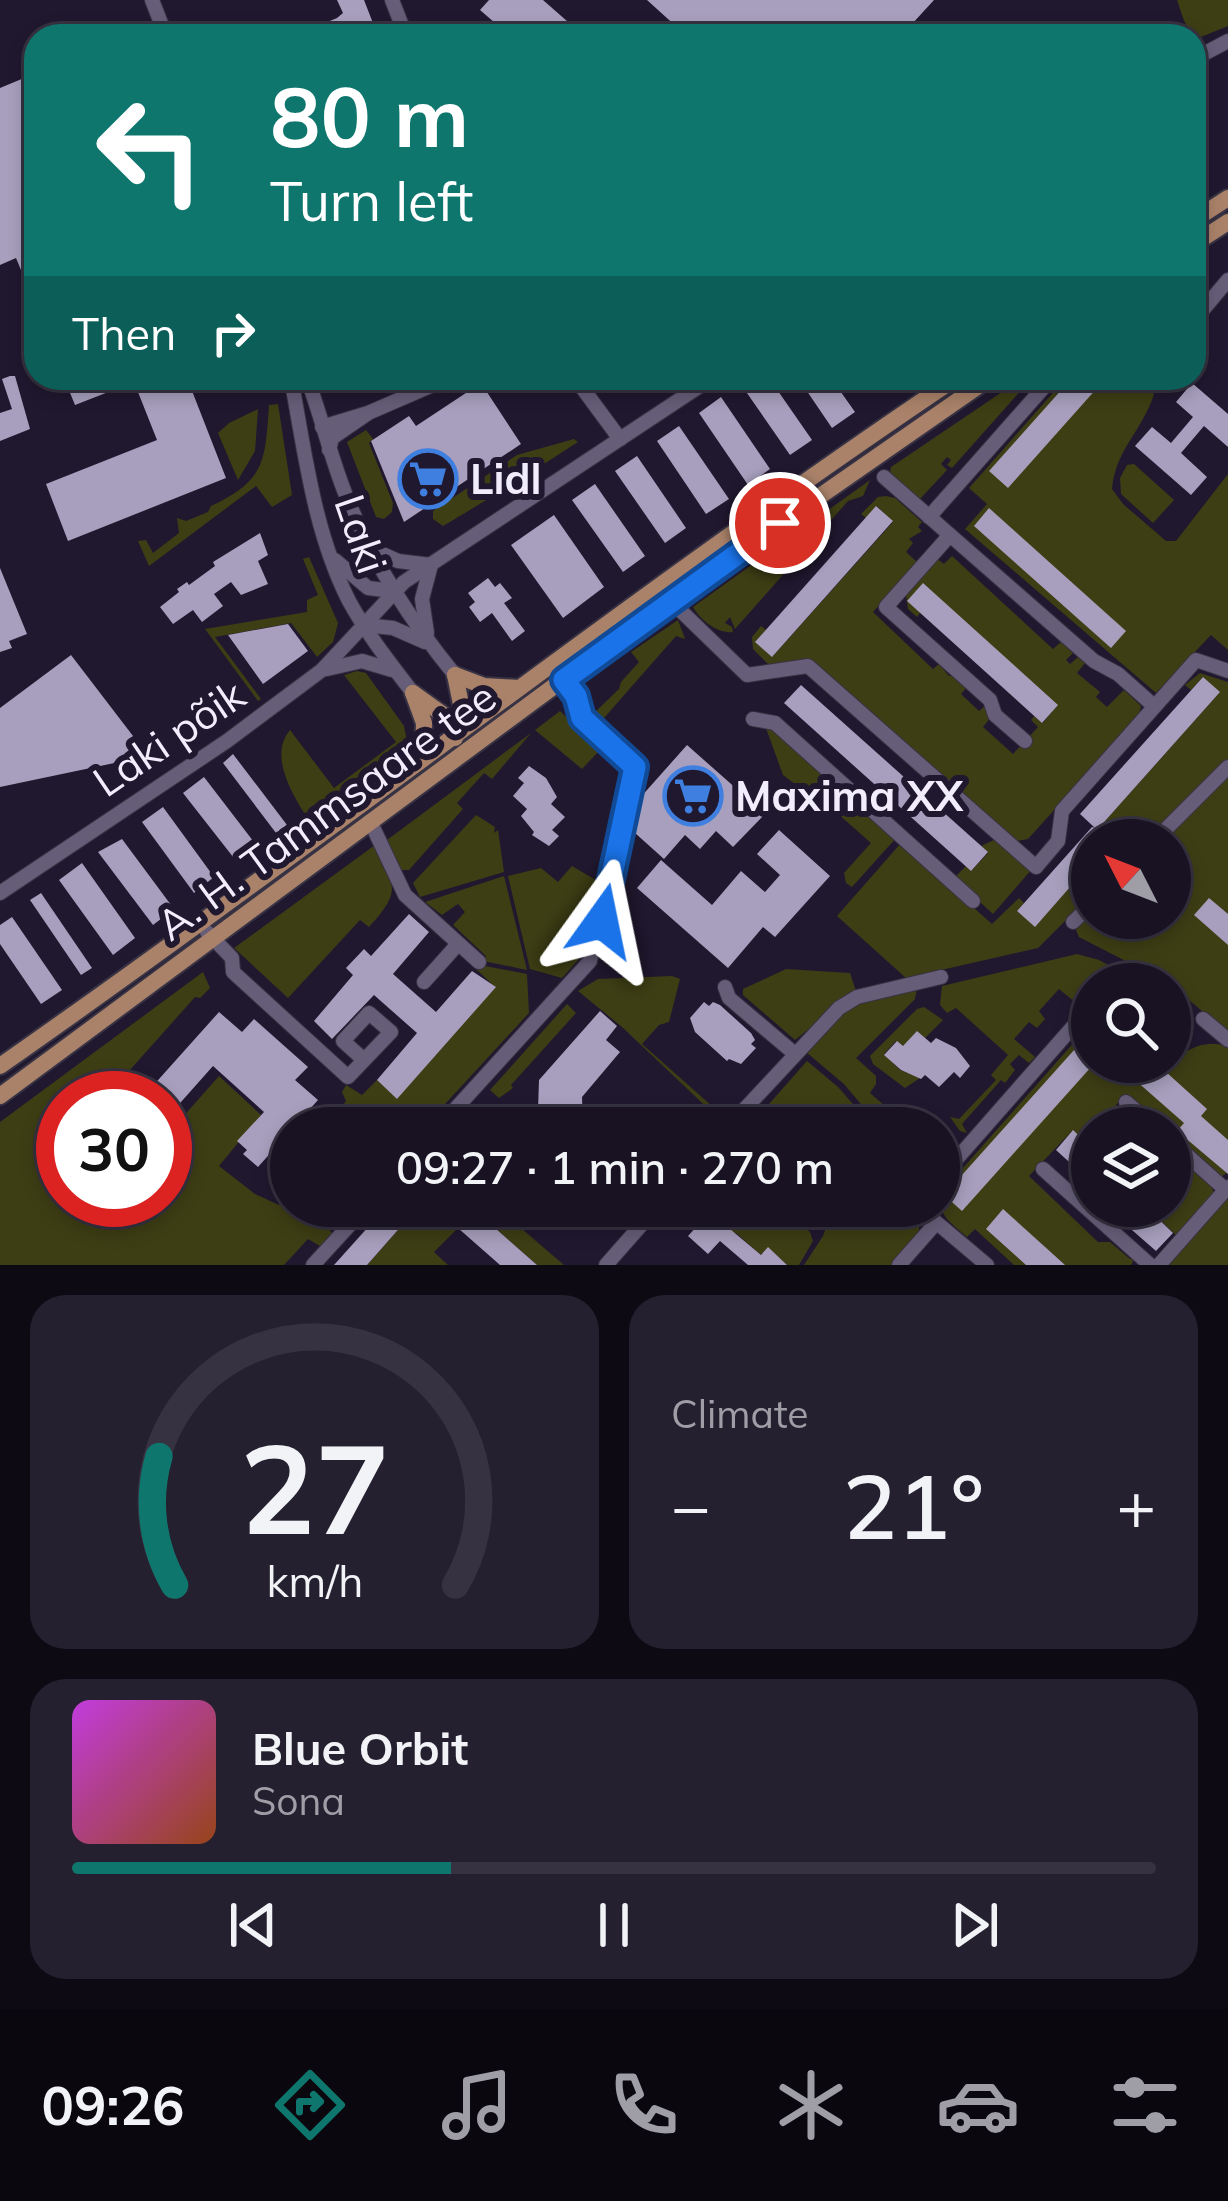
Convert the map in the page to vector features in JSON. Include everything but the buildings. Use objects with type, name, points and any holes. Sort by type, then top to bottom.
[{"type":"main road","name":"A. H. Tammsaare tee","points":[[0,1096],[564,680],[827,464],[938,390]]},
{"type":"main road","name":"A. H. Tammsaare tee","points":[[0,1066],[573,650],[972,390]]},
{"type":"main road","points":[[455,675],[484,686],[520,688]]},
{"type":"main road","points":[[425,782],[451,752],[463,727],[455,675]]},
{"type":"main road","points":[[412,693],[463,727],[499,728]]},
{"type":"main road","points":[[412,693],[424,723],[424,759]]},
{"type":"street","points":[[1206,305],[1228,280]]},
{"type":"street","name":"Laki","points":[[294,390],[307,476],[331,556],[364,625],[412,693]]},
{"type":"street","name":"Laki","points":[[311,390],[369,548],[393,591],[455,675]]},
{"type":"street","points":[[329,450],[332,439],[368,413],[421,390]]},
{"type":"street","points":[[584,390],[620,439]]},
{"type":"street","name":"Laki põik","points":[[0,893],[226,741],[322,670],[393,591],[694,390]]},
{"type":"street","points":[[929,517],[1041,390]]},
{"type":"street","points":[[322,427],[368,413]]},
{"type":"street","points":[[884,477],[1094,661],[1118,674],[1154,706]]},
{"type":"street","points":[[950,535],[886,607],[990,700],[995,715],[1024,741]]},
{"type":"street","points":[[369,548],[398,561],[430,565],[422,598],[429,644]]},
{"type":"street","points":[[331,556],[368,588],[393,591]]},
{"type":"street","points":[[667,592],[747,675],[808,666],[1036,867],[1058,841],[1062,811],[1196,660],[1228,671]]},
{"type":"street","points":[[364,625],[393,628],[429,644]]},
{"type":"street","points":[[456,1107],[590,961],[635,767],[582,718],[576,696],[564,680],[565,662],[573,650]]},
{"type":"street","points":[[322,670],[362,661],[396,672]]},
{"type":"street","points":[[753,718],[776,723],[974,901]]},
{"type":"street","points":[[1176,819],[1228,767]]},
{"type":"street","points":[[370,821],[404,895],[479,962]]},
{"type":"street","points":[[199,925],[232,958],[233,972],[348,1077],[364,1060]]},
{"type":"street","points":[[424,982],[458,944]]},
{"type":"street","points":[[746,1107],[839,1007],[857,997],[941,977]]},
{"type":"street","points":[[725,987],[729,998],[795,1054]]},
{"type":"street","points":[[1203,1019],[1228,1040]]},
{"type":"street","points":[[960,1155],[1071,1029]]},
{"type":"street","points":[[1126,1102],[1132,1107]]},
{"type":"street","points":[[1043,1169],[1155,1265],[1227,1188],[1191,1158]]},
{"type":"street","points":[[313,1265],[348,1227]]},
{"type":"street","points":[[606,1265],[639,1227]]},
{"type":"street","points":[[899,1265],[932,1227]]},
{"type":"street","points":[[941,1227],[987,1265]]},
{"type":"shaded area","points":[[1177,0],[1228,0],[1228,26],[1206,35],[1206,24],[1187,24]]},
{"type":"shaded area","points":[[1005,390],[1021,390],[952,468],[947,457],[941,464],[947,470],[920,499],[890,472]]},
{"type":"shaded area","points":[[1055,390],[1150,390],[1154,394],[1119,462],[1112,489],[1166,541],[1176,541],[1228,474],[1228,650],[1211,635],[1156,693],[965,529],[987,504],[969,488]]},
{"type":"shaded area","points":[[278,404],[292,495],[272,507],[256,486],[149,566],[138,541],[146,540],[153,553],[179,533],[177,518],[186,521],[208,512],[252,477],[263,455],[269,405]]},
{"type":"shaded area","points":[[258,409],[255,451],[238,480],[218,433]]},
{"type":"shaded area","points":[[366,430],[393,503],[384,519],[376,517],[347,442]]},
{"type":"shaded area","points":[[574,439],[578,442],[443,526],[433,519],[433,511],[517,455]]},
{"type":"shaded area","points":[[1134,464],[1174,500],[1153,523],[1121,494],[1120,478],[1127,465]]},
{"type":"shaded area","points":[[870,480],[863,496],[848,501],[735,629],[730,617],[725,623],[733,632],[716,628],[696,612],[693,607]]},
{"type":"shaded area","points":[[878,497],[895,498],[922,522],[918,527],[922,531],[909,539],[913,543],[906,552],[917,562],[873,612],[933,669],[939,664],[949,676],[956,676],[967,687],[961,694],[979,711],[986,705],[991,717],[983,727],[1013,754],[1038,727],[1031,720],[1034,716],[1043,723],[1057,705],[908,609],[906,595],[936,558],[944,564],[952,556],[1053,649],[1061,642],[1073,653],[1066,660],[1070,664],[1078,657],[1085,663],[1077,673],[1100,692],[1096,697],[1107,707],[1124,690],[1141,706],[1139,716],[1028,839],[1009,837],[812,661],[768,664],[753,649],[752,637],[761,626],[766,630],[756,642],[773,656],[893,522],[877,506],[866,518],[861,514]]},
{"type":"shaded area","points":[[309,557],[338,623],[333,642],[317,657],[291,623],[215,637],[261,699],[258,701],[205,629],[307,612],[307,600],[318,595],[303,559]]},
{"type":"shaded area","points":[[678,620],[685,639],[676,636],[604,718],[613,728],[608,732],[592,715],[639,662],[631,652]]},
{"type":"shaded area","points":[[366,673],[404,726],[407,741],[306,816],[282,762],[290,730],[334,788],[396,742],[344,675]]},
{"type":"shaded area","points":[[1200,673],[1228,682],[1228,762],[1169,819],[1107,819],[1219,693],[1203,677],[1191,690],[1185,685]]},
{"type":"shaded area","points":[[560,711],[601,749],[582,769],[535,730]]},
{"type":"shaded area","points":[[771,725],[844,791],[838,798],[814,790],[807,793],[783,775],[766,728]]},
{"type":"shaded area","points":[[531,733],[492,779],[484,773],[457,803],[463,809],[409,870],[401,870],[387,840]]},
{"type":"shaded area","points":[[1228,774],[1228,1033],[1191,1002],[1191,963],[1129,963],[1083,939],[1191,939],[1191,819],[1183,819]]},
{"type":"shaded area","points":[[820,798],[873,817],[896,838],[852,887],[844,873],[871,843]]},
{"type":"shaded area","points":[[476,815],[495,827],[494,833],[498,830],[504,872],[420,897],[413,883]]},
{"type":"shaded area","points":[[994,840],[1032,869],[993,914],[954,878],[966,866],[972,870],[988,853],[981,846]]},
{"type":"shaded area","points":[[901,843],[992,924],[1019,898],[1024,903],[1017,911],[1035,926],[1071,886],[1071,915],[1038,948],[906,978],[837,916]]},
{"type":"shaded area","points":[[375,845],[391,879],[387,905],[369,927],[360,920],[288,998],[234,948]]},
{"type":"shaded area","points":[[572,866],[599,882],[579,959],[562,978],[530,969],[508,876],[541,868],[558,882]]},
{"type":"shaded area","points":[[504,876],[527,970],[483,961],[486,956],[453,925],[465,912],[458,904],[442,915],[425,902]]},
{"type":"shaded area","points":[[1077,954],[1104,963],[1071,963],[1071,999],[1059,989],[1039,1011],[1045,1019],[1037,1028],[1029,1022],[1014,1039],[1035,1057],[1029,1063],[1019,1055],[1010,1064],[1015,1070],[1005,1083],[1001,1080],[962,1124],[967,1133],[960,1131],[960,1118],[996,1080],[991,1075],[1008,1055],[956,1008],[947,1013],[940,1005],[942,986]]},
{"type":"shaded area","points":[[480,965],[527,974],[529,1013],[442,1107],[342,1107],[346,1085],[362,1095],[377,1080],[397,1098],[495,987],[476,969]]},
{"type":"shaded area","points":[[786,969],[850,973],[856,991],[795,1040],[743,995],[743,989]]},
{"type":"shaded area","points":[[203,972],[210,988],[195,997],[129,1071],[69,1071]]},
{"type":"shaded area","points":[[598,979],[680,979],[669,1022],[659,1025],[642,1044],[713,1107],[706,1107],[578,991]]},
{"type":"shaded area","points":[[917,988],[915,999],[856,1058],[876,1076],[870,1093],[886,1107],[863,1107],[806,1052],[846,1008]]},
{"type":"shaded area","points":[[567,1004],[576,1013],[513,1088],[499,1098],[490,1090]]},
{"type":"shaded area","points":[[924,1007],[943,1020],[925,1038],[917,1031],[903,1047],[896,1041],[884,1054],[900,1070],[920,1078],[905,1088],[873,1064],[870,1056]]},
{"type":"shaded area","points":[[1209,1044],[1228,1047],[1228,1172],[1221,1177],[1191,1152],[1191,1107],[1136,1107],[1124,1096],[1118,1107],[1071,1107],[1071,1132],[1029,1176],[1071,1216],[1071,1227],[1082,1227],[1098,1242],[1110,1242],[1135,1258],[1131,1265],[1014,1265],[975,1229],[967,1237],[956,1227],[960,1227],[960,1171],[1071,1046],[1071,1083],[1191,1083],[1191,1050]]},
{"type":"shaded area","points":[[807,1061],[856,1107],[766,1107]]},
{"type":"shaded area","points":[[219,1076],[261,1115],[219,1166],[270,1201],[270,1227],[328,1227],[332,1233],[320,1246],[308,1239],[284,1265],[0,1265],[0,1122],[36,1095],[36,1227],[192,1227],[192,1106]]},
{"type":"shaded area","points":[[1191,1167],[1211,1184],[1215,1198],[1191,1223]]},
{"type":"shaded area","points":[[1228,1195],[1228,1265],[1167,1265]]},
{"type":"shaded area","points":[[400,1227],[458,1228],[434,1252],[448,1265],[367,1265]]},
{"type":"shaded area","points":[[494,1227],[520,1227],[564,1265],[537,1265]]},
{"type":"shaded area","points":[[732,1227],[804,1227],[813,1241],[799,1265],[787,1265],[768,1248],[761,1255],[736,1233],[727,1232]]},
{"type":"shaded area","points":[[826,1227],[919,1227],[919,1234],[892,1265],[804,1265]]},
{"type":"shaded area","points":[[1167,1227],[1187,1227],[1178,1237]]},
{"type":"place","name":"Lidl","points":[[428,479]]},
{"type":"place","name":"Maxima XX","points":[[693,796]]},
{"type":"route","points":[[602,921],[635,767],[582,718],[576,696],[564,680],[780,523]]}]
